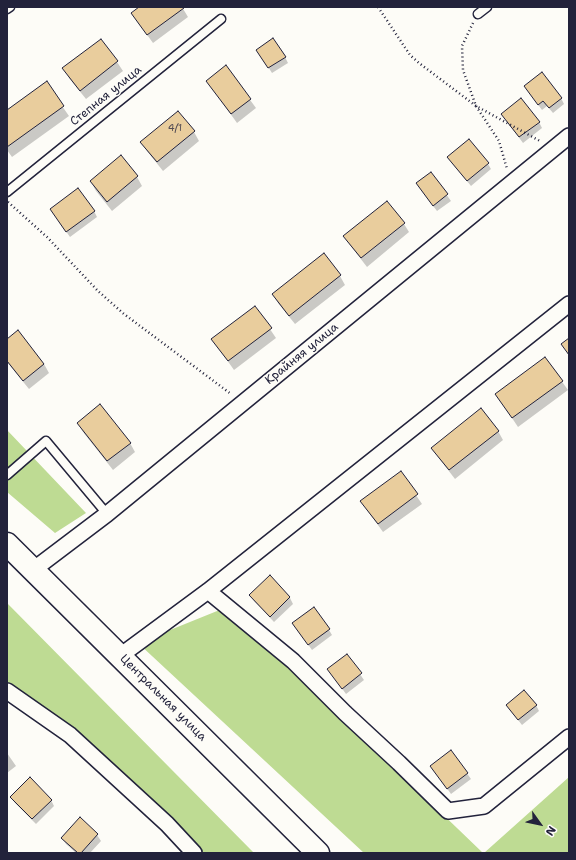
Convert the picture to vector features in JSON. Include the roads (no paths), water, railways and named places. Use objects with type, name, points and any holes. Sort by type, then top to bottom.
[{"type":"main road","name":"Центральная улица","points":[[8,546],[318,853]]},
{"type":"street","name":"Крайняя улица","points":[[33,570],[108,514],[569,136]]},
{"type":"street","points":[[120,656],[208,591],[569,304]]},
{"type":"street","points":[[208,591],[293,661],[345,714],[399,763],[448,811],[484,806],[569,737]]},
{"type":"street","points":[[7,691],[70,735],[167,824],[194,853]]},
{"type":"lane","points":[[478,14],[487,7]]},
{"type":"lane","name":"Степная улица","points":[[7,192],[221,19]]},
{"type":"lane","points":[[7,475],[46,441],[108,514]]}]
